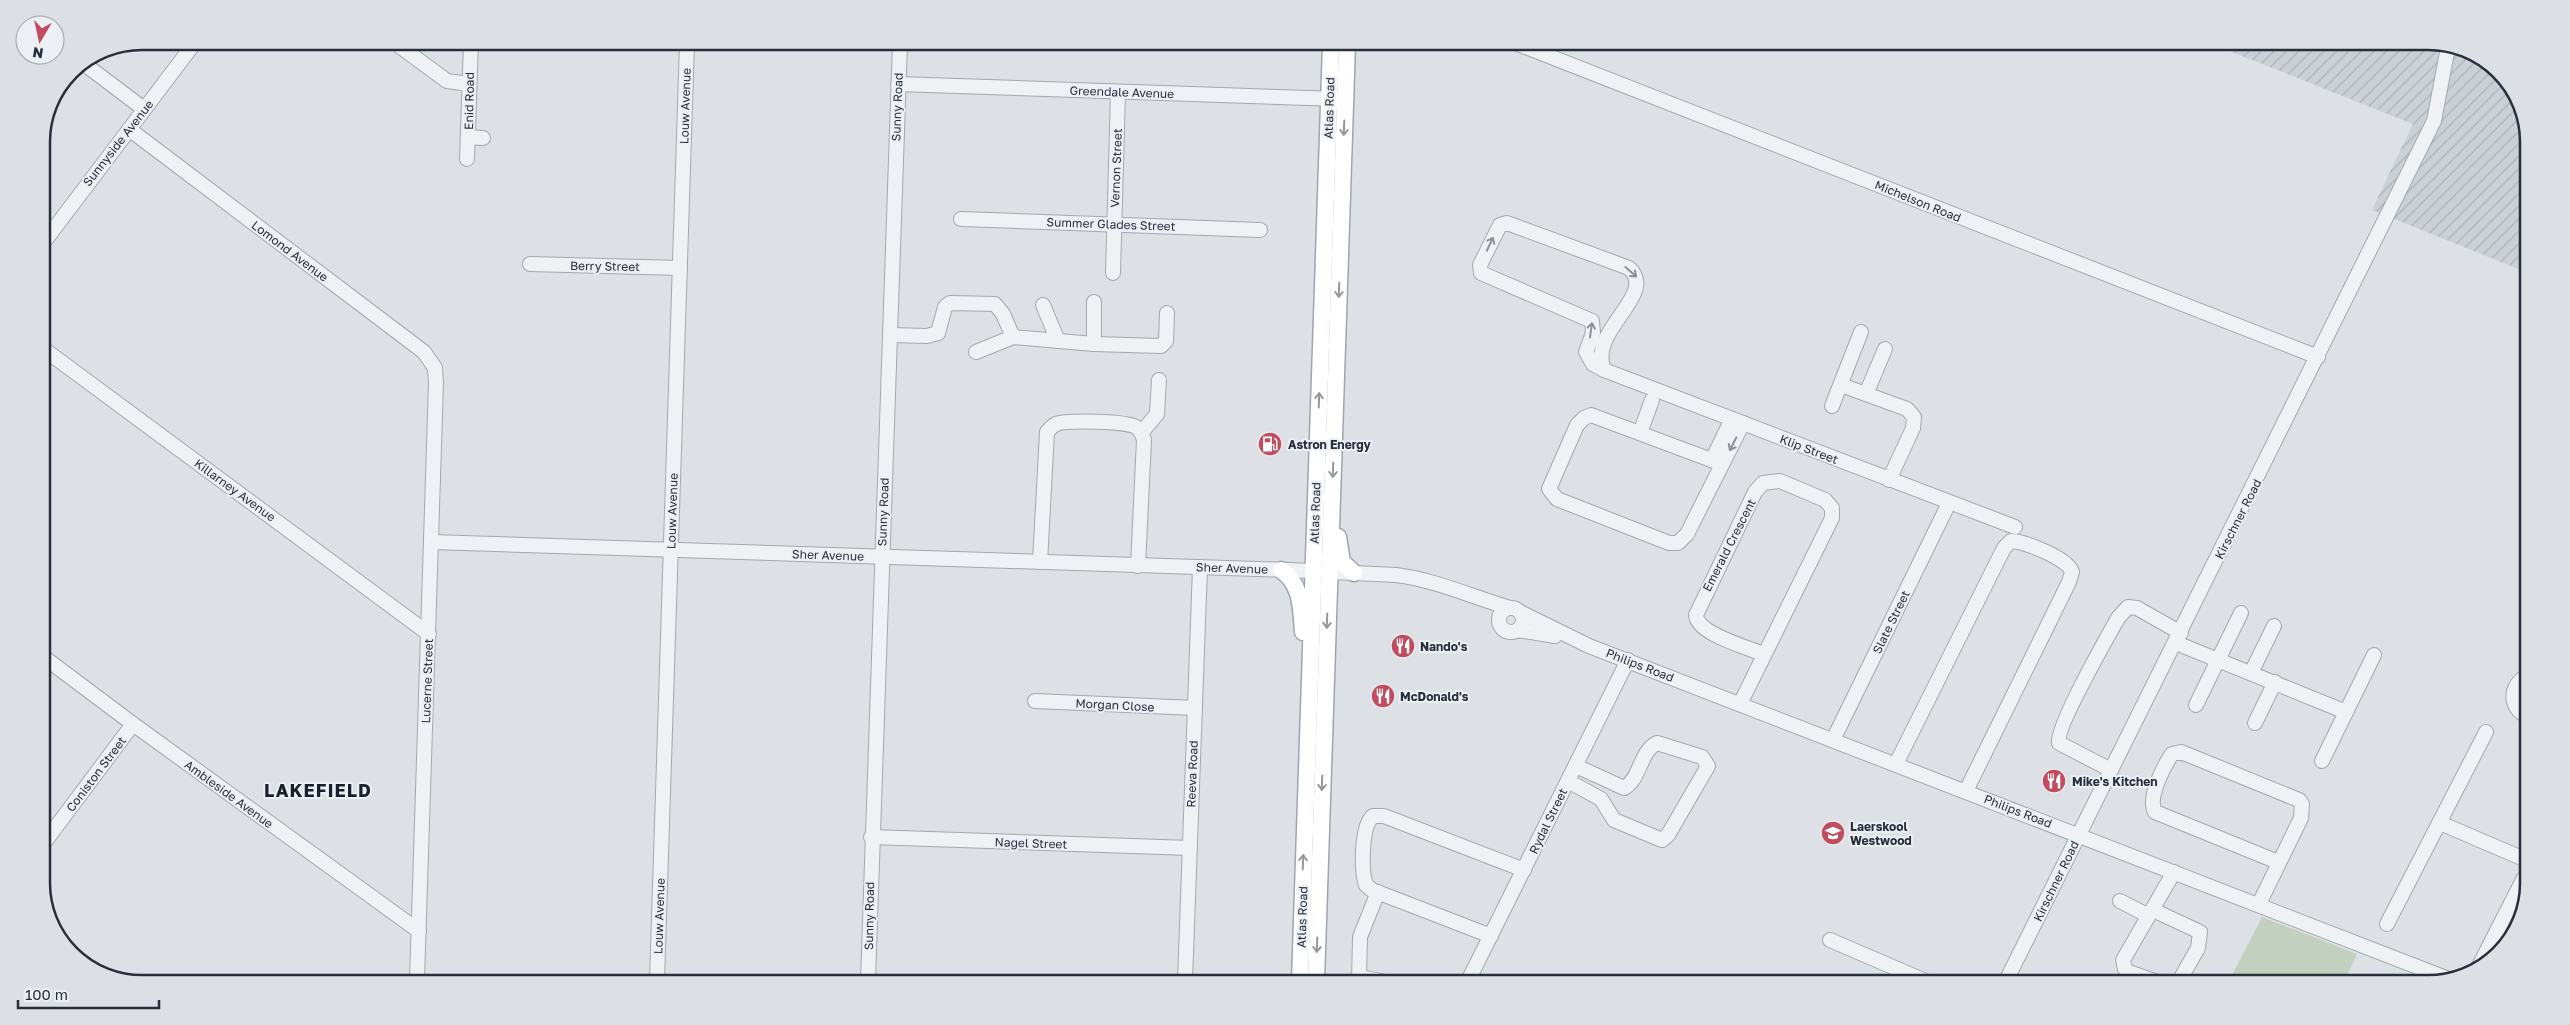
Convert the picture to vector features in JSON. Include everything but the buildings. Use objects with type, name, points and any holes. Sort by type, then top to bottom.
[{"type":"main road","name":"Atlas Road","points":[[1300,975],[1311,681],[1321,571],[1332,493],[1337,99],[1332,50]]},
{"type":"main road","name":"Atlas Road","points":[[1316,975],[1321,571],[1337,99],[1346,50]]},
{"type":"main road","points":[[1332,493],[1336,507],[1340,556],[1342,562],[1354,573]]},
{"type":"main road","points":[[1281,570],[1291,577],[1297,586],[1311,681]]},
{"type":"street","name":"Sunnyside Avenue","points":[[50,235],[189,50]]},
{"type":"street","points":[[405,50],[447,81],[469,84]]},
{"type":"street","name":"Enid Road","points":[[467,159],[471,50]]},
{"type":"street","name":"Louw Avenue","points":[[656,975],[687,50]]},
{"type":"street","name":"Sunny Road","points":[[868,975],[871,837],[891,331],[900,50]]},
{"type":"street","name":"Michelson Road","points":[[1533,50],[2318,357]]},
{"type":"street","name":"Kirschner Road","points":[[2009,975],[2434,121],[2447,52]]},
{"type":"street","points":[[89,68],[144,110]]},
{"type":"street","name":"Greendale Avenue","points":[[898,84],[1337,99]]},
{"type":"street","name":"Vernon Street","points":[[1113,273],[1118,92]]},
{"type":"street","name":"Lomond Avenue","points":[[129,129],[424,352],[434,368],[436,383]]},
{"type":"street","points":[[468,137],[484,138]]},
{"type":"street","name":"Summer Glades Street","points":[[961,219],[1260,230]]},
{"type":"street","points":[[1507,223],[1629,268],[1634,272],[1638,278],[1637,287],[1626,310],[1608,331],[1602,350],[1600,361],[1604,370],[1593,364],[1587,356],[1594,327],[1589,318],[1481,273],[1480,265],[1500,225],[1507,223]]},
{"type":"street","name":"Berry Street","points":[[530,264],[680,268]]},
{"type":"street","points":[[1094,302],[1094,344]]},
{"type":"street","points":[[891,331],[938,332],[945,307],[950,303],[993,304],[999,306],[1013,337]]},
{"type":"street","points":[[1043,305],[1058,341]]},
{"type":"street","points":[[976,352],[1013,337],[1094,344],[1162,345],[1166,342],[1167,313]]},
{"type":"street","points":[[1832,406],[1862,332]]},
{"type":"street","points":[[1866,394],[1885,349]]},
{"type":"street","name":"Killarney Avenue","points":[[50,353],[429,634]]},
{"type":"street","name":"Klip Street","points":[[1604,370],[2015,527]]},
{"type":"street","points":[[1142,432],[1157,414],[1159,380]]},
{"type":"street","name":"Lucerne Street","points":[[417,975],[436,383]]},
{"type":"street","points":[[1841,385],[1907,410],[1914,417],[1913,428],[1888,480]]},
{"type":"street","points":[[1640,433],[1652,400]]},
{"type":"street","points":[[1717,462],[1595,416],[1584,418],[1565,449],[1549,489],[1557,499],[1674,544],[1681,541],[1687,534],[1717,462],[1738,421]]},
{"type":"street","points":[[1040,562],[1046,437],[1049,429],[1061,423],[1122,423],[1135,426],[1142,432],[1144,440],[1138,566]]},
{"type":"street","name":"Emerald Crescent","points":[[1740,704],[1832,512],[1830,504],[1825,500],[1773,480],[1763,483],[1755,492],[1696,616],[1696,621],[1704,630],[1763,654]]},
{"type":"street","name":"Slate Street","points":[[1833,740],[1949,503]]},
{"type":"street","points":[[1896,764],[2004,548],[2011,541],[2020,542],[2068,564],[2071,568],[2071,577],[1966,791]]},
{"type":"street","name":"Sher Avenue","points":[[432,542],[1321,571]]},
{"type":"street","name":"Reeva Road","points":[[1185,975],[1200,567]]},
{"type":"street","name":"Philips Road","points":[[1321,571],[1412,577],[1515,610],[1590,646]]},
{"type":"street","name":"Philips Road","points":[[1441,586],[1456,597],[1483,609],[1499,622]]},
{"type":"street","points":[[2111,770],[2059,743],[2059,734],[2070,708],[2118,618],[2128,607],[2137,608],[2178,638],[2217,659],[2346,712]]},
{"type":"street","points":[[1515,610],[1523,623],[1518,630],[1507,632],[1501,627],[1499,622],[1502,612],[1515,610]]},
{"type":"street","points":[[2196,706],[2217,659],[2241,613]]},
{"type":"street","points":[[2252,673],[2274,626]]},
{"type":"street","name":"Philips Road","points":[[1518,630],[1539,632],[1590,646],[1628,660],[2437,974]]},
{"type":"street","points":[[2322,761],[2374,655]]},
{"type":"street","name":"Rydal Street","points":[[1472,975],[1628,660]]},
{"type":"street","name":"Ambleside Avenue","points":[[50,661],[133,724],[419,931]]},
{"type":"street","points":[[2255,723],[2275,682]]},
{"type":"street","points":[[2520,682],[2516,686],[2513,700],[2520,712]]},
{"type":"street","name":"Morgan Close","points":[[1035,701],[1195,708]]},
{"type":"street","name":"Coniston Street","points":[[50,836],[133,724]]},
{"type":"street","points":[[2387,924],[2486,732]]},
{"type":"street","points":[[1568,781],[1602,799],[1614,820],[1662,840],[1668,835],[1708,766],[1702,757],[1657,743],[1650,749],[1630,784],[1624,788],[1576,766]]},
{"type":"street","points":[[2259,904],[2301,818],[2302,804],[2299,800],[2181,752],[2172,754],[2152,803],[2156,812],[2278,862]]},
{"type":"street","points":[[1491,936],[1369,888],[1364,881],[1364,841],[1368,821],[1378,815],[1524,870]]},
{"type":"street","points":[[2440,822],[2520,857]]},
{"type":"street","name":"Nagel Street","points":[[871,837],[1190,848]]},
{"type":"street","points":[[2137,975],[2129,972],[2123,964],[2125,954],[2174,872]]},
{"type":"street","points":[[2484,956],[2520,886]]},
{"type":"street","points":[[1359,975],[1360,937],[1378,892]]},
{"type":"street","points":[[2120,901],[2200,932],[2198,948],[2183,975]]},
{"type":"street","points":[[1830,940],[1911,975]]},
{"type":"shaded area","points":[[2227,50],[2428,50],[2457,55],[2474,62],[2484,69],[2508,96],[2519,130],[2520,270],[2372,210],[2413,124]]},
{"type":"green space","points":[[2262,917],[2357,954],[2347,975],[2232,975]]},
{"type":"place","name":"Astron Energy","points":[[1270,444]]},
{"type":"place","name":"Nando's","points":[[1403,646]]},
{"type":"place","name":"McDonald's","points":[[1383,696]]},
{"type":"place","name":"Mike's Kitchen","points":[[2054,781]]},
{"type":"place","name":"Laerskool Westwood","points":[[1833,833]]},
{"type":"district","name":"LAKEFIELD","points":[[318,790]]}]
